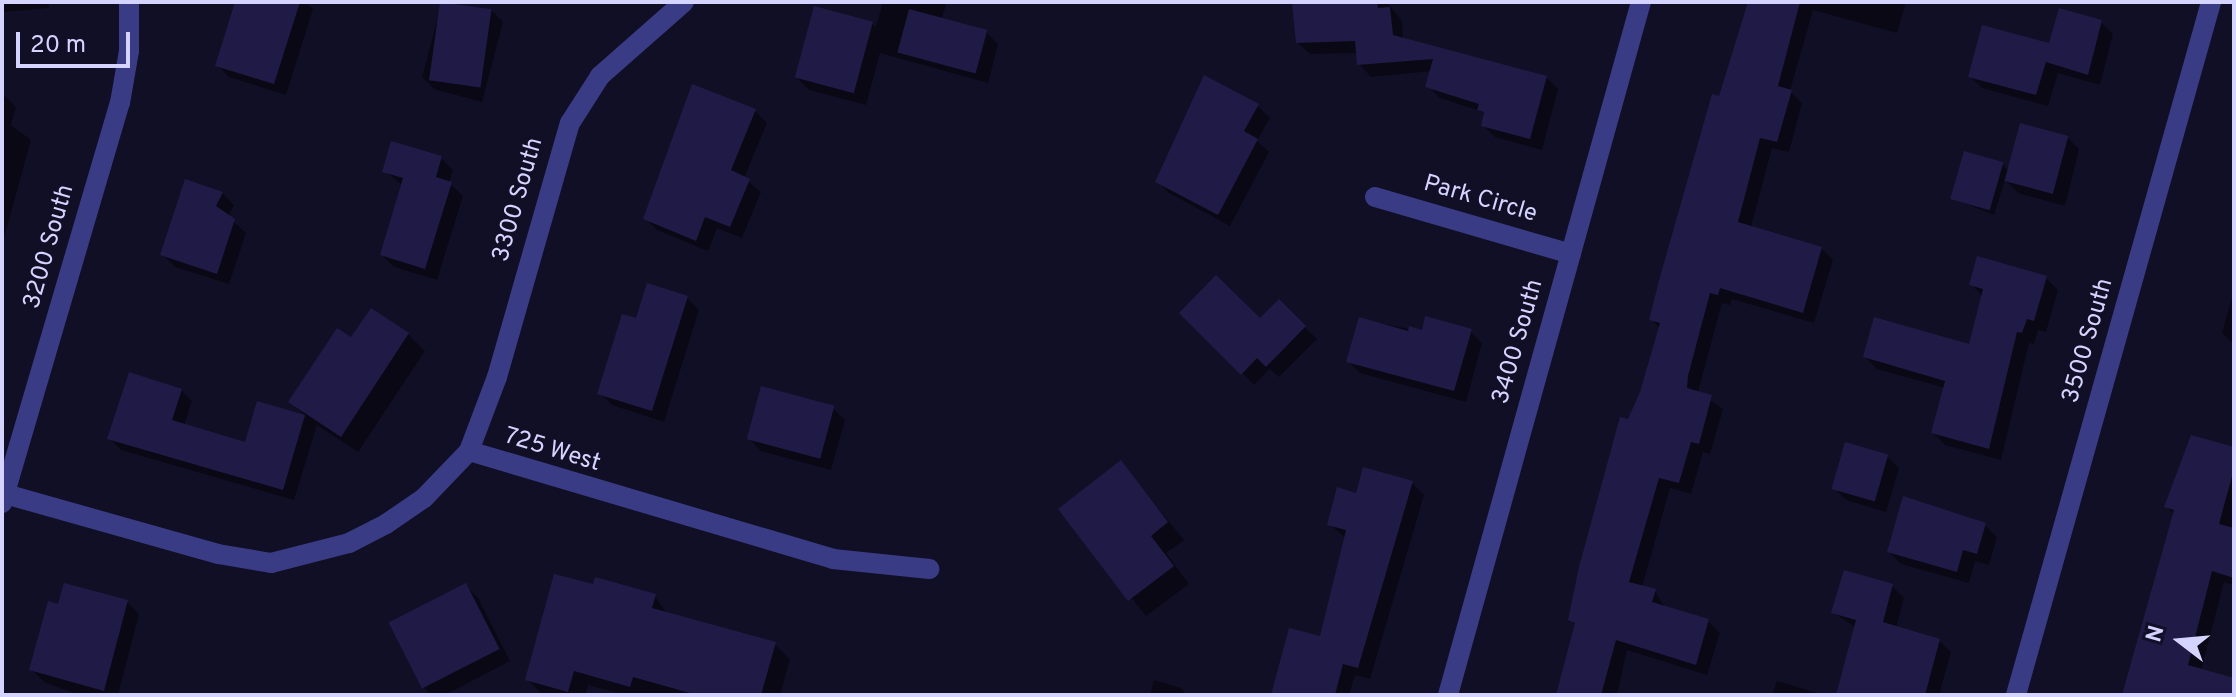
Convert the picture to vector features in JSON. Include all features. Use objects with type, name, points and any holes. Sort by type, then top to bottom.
[{"type":"street","name":"3200 South","points":[[3,498],[120,103],[129,51],[129,2]]},
{"type":"street","name":"3300 South","points":[[469,451],[497,377],[570,123],[600,76],[684,2]]},
{"type":"street","name":"3400 South","points":[[1448,695],[1641,2]]},
{"type":"street","name":"3500 South","points":[[2016,695],[2211,2]]},
{"type":"street","name":"Park Circle","points":[[1375,197],[1571,254]]},
{"type":"street","name":"725 West","points":[[3,498],[218,554],[271,563],[349,543],[386,524],[424,498],[469,451],[833,559],[929,569]]},
{"type":"building","points":[[235,2],[300,2],[274,84],[215,66]]},
{"type":"building","points":[[440,2],[491,9],[480,87],[429,80]]},
{"type":"building","points":[[1292,2],[1377,2],[1378,8],[1390,7],[1393,35],[1547,76],[1530,139],[1481,126],[1484,112],[1477,110],[1479,104],[1425,87],[1433,59],[1357,65],[1355,41],[1296,43]]},
{"type":"building","points":[[1748,2],[1800,2],[1778,86],[1792,90],[1777,142],[1760,138],[1738,222],[1822,247],[1803,313],[1720,288],[1718,295],[1710,293],[1687,388],[1712,395],[1699,444],[1691,442],[1679,483],[1659,478],[1629,582],[1656,589],[1652,602],[1709,619],[1696,665],[1616,640],[1601,695],[1556,695],[1575,623],[1568,620],[1579,567],[1620,417],[1628,419],[1640,392],[1660,323],[1649,320],[1660,277],[1712,94],[1719,96]]},
{"type":"building","points":[[814,6],[873,22],[854,93],[795,77]]},
{"type":"building","points":[[2059,8],[2102,20],[2088,75],[2046,62],[2036,95],[1968,77],[1982,25],[2049,43]]},
{"type":"building","points":[[909,9],[987,30],[976,73],[897,52]]},
{"type":"building","points":[[1204,75],[1259,104],[1244,131],[1258,139],[1218,215],[1155,182]]},
{"type":"building","points":[[692,84],[756,109],[731,170],[750,179],[730,227],[705,217],[696,241],[643,219]]},
{"type":"building","points":[[2020,123],[2068,136],[2053,194],[2004,181]]},
{"type":"building","points":[[391,141],[442,156],[436,177],[452,182],[425,269],[380,255],[403,178],[382,172]]},
{"type":"building","points":[[1964,151],[2003,162],[1990,210],[1950,199]]},
{"type":"building","points":[[185,179],[223,192],[216,206],[235,219],[217,274],[160,255]]},
{"type":"building","points":[[1977,256],[2047,276],[2034,321],[2027,319],[2022,333],[2017,332],[1989,449],[1931,433],[1945,381],[1863,357],[1874,317],[1969,344],[1983,289],[1969,285]]},
{"type":"building","points":[[1216,275],[1260,318],[1279,299],[1306,326],[1266,367],[1257,358],[1241,375],[1179,313]]},
{"type":"building","points":[[647,283],[688,296],[652,411],[597,394],[622,314],[636,318]]},
{"type":"building","points":[[371,308],[409,333],[341,437],[288,402],[337,328],[351,337]]},
{"type":"building","points":[[1425,316],[1472,329],[1454,391],[1346,362],[1359,317],[1408,331],[1409,326],[1422,330]]},
{"type":"building","points":[[129,372],[182,389],[172,420],[245,442],[257,401],[305,415],[283,490],[107,439]]},
{"type":"building","points":[[761,386],[834,406],[820,459],[747,439]]},
{"type":"building","points":[[2191,435],[2234,447],[2234,469],[2219,524],[2234,528],[2234,578],[2212,571],[2188,665],[2234,678],[2234,695],[2122,695],[2174,510],[2164,507]]},
{"type":"building","points":[[1845,442],[1888,454],[1875,502],[1831,489]]},
{"type":"building","points":[[1121,460],[1168,522],[1151,536],[1174,566],[1128,601],[1058,509]]},
{"type":"building","points":[[1363,467],[1413,481],[1358,668],[1343,664],[1335,695],[1271,695],[1289,628],[1320,636],[1346,530],[1327,525],[1337,487],[1356,493]]},
{"type":"building","points":[[1903,496],[1986,523],[1977,554],[1963,550],[1957,572],[1887,552]]},
{"type":"building","points":[[1844,570],[1893,584],[1883,622],[1940,639],[1925,695],[1836,695],[1856,620],[1831,613]]},
{"type":"building","points":[[554,574],[593,584],[595,577],[656,594],[652,608],[776,642],[761,695],[697,695],[633,677],[630,687],[574,671],[568,692],[525,680]]},
{"type":"building","points":[[64,583],[128,600],[104,691],[29,670],[48,601],[58,604]]},
{"type":"building","points":[[466,583],[500,649],[422,688],[388,622]]}]
